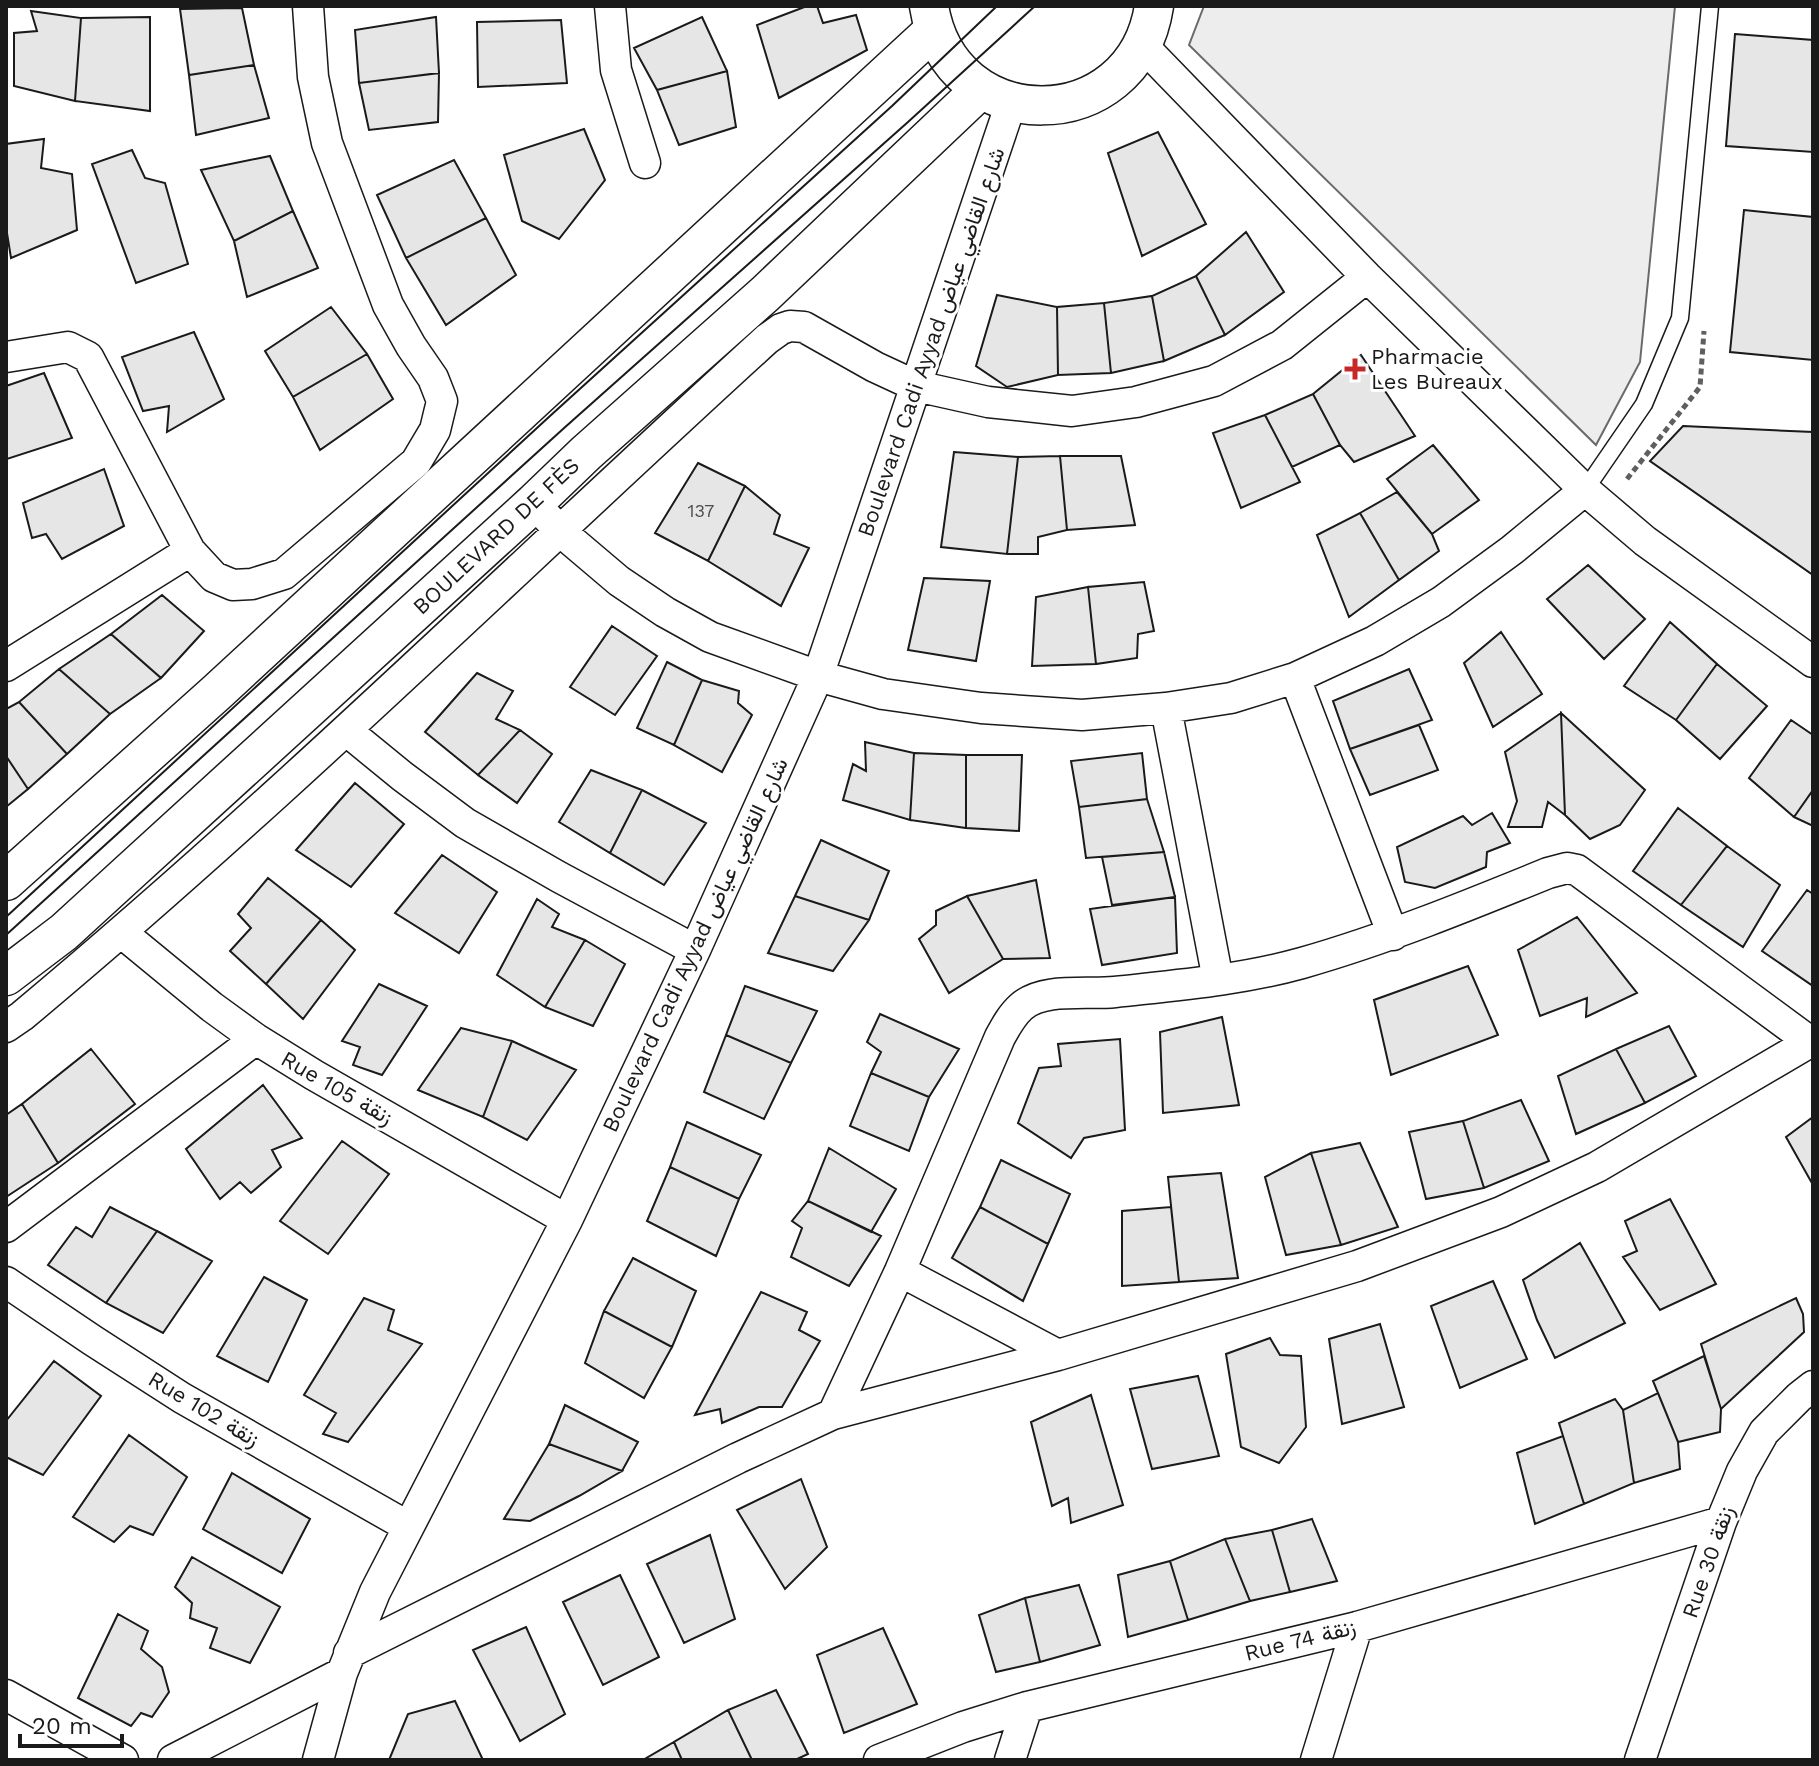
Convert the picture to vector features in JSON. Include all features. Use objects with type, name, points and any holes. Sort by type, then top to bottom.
[{"type":"street","points":[[6,357],[68,347],[88,357],[190,551],[214,577],[233,585],[252,584],[284,574],[416,462],[435,430],[442,401],[433,378],[388,305],[327,143],[313,77],[308,6]]},
{"type":"street","points":[[610,6],[616,70],[645,163]]},
{"type":"street","points":[[6,881],[216,693],[532,399],[932,18],[946,54],[955,67],[996,96],[1042,107],[1082,99],[1117,78],[1142,45],[1154,6]]},
{"type":"street","points":[[1142,45],[1367,277],[1585,490],[1645,541],[1813,662]]},
{"type":"street","name":"Boulevard Cadi Ayyad شارع القاضي عياض","points":[[318,1760],[346,1663],[375,1592],[567,1220],[695,950],[818,676],[916,386],[996,96]]},
{"type":"street","name":"BOULEVARD DE FÈS","points":[[6,976],[64,932],[586,453],[996,96]]},
{"type":"street","points":[[6,1027],[122,933],[347,731],[701,399],[781,329],[804,327],[916,386],[988,402],[1072,411],[1136,402],[1214,381],[1282,345],[1367,277]]},
{"type":"street","points":[[534,503],[560,531],[619,581],[710,637],[818,676],[883,694],[981,708],[1082,715],[1166,708],[1231,698],[1295,678],[1375,641],[1441,602],[1512,550],[1585,490]]},
{"type":"street","points":[[6,666],[190,551]]},
{"type":"street","points":[[1295,678],[1393,935]]},
{"type":"street","points":[[1166,708],[1218,980]]},
{"type":"street","points":[[347,731],[465,823],[695,950]]},
{"type":"street","points":[[173,1760],[346,1663],[738,1458],[833,1414],[1058,1355],[1357,1266],[1501,1212],[1597,1167],[1811,1043],[1577,870],[1559,870],[1393,935],[1299,963],[1218,980],[1109,992],[1041,995],[1023,1005],[1000,1037],[900,1271],[833,1414]]},
{"type":"street","name":"Rue 105 زنقة","points":[[122,933],[256,1039],[567,1220]]},
{"type":"street","points":[[6,1227],[256,1039]]},
{"type":"street","points":[[900,1271],[1058,1355]]},
{"type":"street","name":"Rue 102 زنقة","points":[[6,1282],[182,1398],[407,1526]]},
{"type":"street","name":"Rue 30 زنقة","points":[[1640,1760],[1721,1522],[1742,1471],[1764,1432],[1813,1386]]},
{"type":"street","name":"Rue 74 زنقة","points":[[879,1760],[963,1727],[1027,1707],[1357,1627],[1721,1522]]},
{"type":"street","points":[[1316,1760],[1357,1627]]},
{"type":"street","points":[[6,1695],[123,1760]]},
{"type":"street","points":[[1010,1760],[1027,1707]]},
{"type":"lane","points":[[1585,490],[1644,404],[1680,318],[1710,6]]},
{"type":"path","points":[[1622,484],[1700,387],[1705,324]]},
{"type":"shaded area","points":[[1204,6],[1675,6],[1640,362],[1596,445],[1189,45]]},
{"type":"building","points":[[807,6],[817,6],[823,23],[856,15],[867,50],[779,98],[757,25]]},
{"type":"building","points":[[242,8],[254,65],[189,75],[180,9]]},
{"type":"building","points":[[31,11],[81,18],[75,101],[14,86],[14,33],[37,31]]},
{"type":"building","points":[[150,17],[150,111],[75,101],[81,18]]},
{"type":"building","points":[[436,17],[439,73],[359,83],[355,30]]},
{"type":"building","points":[[702,17],[727,71],[657,90],[634,48]]},
{"type":"building","points":[[561,20],[567,83],[478,87],[477,22]]},
{"type":"building","points":[[1735,34],[1813,40],[1813,152],[1726,146]]},
{"type":"building","points":[[254,65],[269,118],[196,135],[189,75]]},
{"type":"building","points":[[727,71],[736,127],[679,145],[657,90]]},
{"type":"building","points":[[439,73],[438,122],[369,130],[359,83]]},
{"type":"building","points":[[584,129],[605,180],[559,239],[522,221],[504,155]]},
{"type":"building","points":[[1158,132],[1206,224],[1142,256],[1108,153]]},
{"type":"building","points":[[44,139],[41,168],[72,174],[77,230],[11,258],[6,227],[6,144]]},
{"type":"building","points":[[132,150],[145,178],[165,183],[188,264],[136,283],[92,164]]},
{"type":"building","points":[[270,156],[293,211],[234,241],[201,170]]},
{"type":"building","points":[[454,160],[486,218],[406,258],[377,195]]},
{"type":"building","points":[[1744,210],[1813,217],[1813,360],[1730,352]]},
{"type":"building","points":[[293,211],[318,268],[247,297],[234,241]]},
{"type":"building","points":[[486,218],[516,275],[446,325],[406,258]]},
{"type":"building","points":[[1246,232],[1284,292],[1225,335],[1196,276]]},
{"type":"building","points":[[1196,276],[1225,335],[1164,361],[1152,296]]},
{"type":"building","points":[[997,295],[1057,307],[1058,375],[1007,387],[976,366]]},
{"type":"building","points":[[1152,296],[1164,361],[1111,373],[1104,303]]},
{"type":"building","points":[[1104,303],[1111,373],[1058,375],[1057,307]]},
{"type":"building","points":[[331,307],[367,354],[293,397],[265,351]]},
{"type":"building","points":[[194,332],[224,399],[167,432],[169,406],[143,411],[122,357]]},
{"type":"building","points":[[367,354],[393,399],[320,450],[293,397]]},
{"type":"building","points":[[1361,355],[1415,436],[1354,462],[1340,445],[1313,394]]},
{"type":"building","points":[[44,373],[72,438],[7,459],[6,386]]},
{"type":"building","points":[[1313,394],[1340,445],[1292,467],[1265,415]]},
{"type":"building","points":[[1265,415],[1300,482],[1241,508],[1213,433]]},
{"type":"building","points":[[1683,426],[1813,432],[1813,575],[1650,461]]},
{"type":"building","points":[[1433,445],[1479,500],[1432,534],[1387,479]]},
{"type":"building","points":[[954,452],[1018,457],[1007,554],[941,547]]},
{"type":"building","points":[[1060,456],[1067,530],[1038,537],[1038,554],[1007,554],[1018,457]]},
{"type":"building","points":[[1060,456],[1121,456],[1135,525],[1067,530]]},
{"type":"building","points":[[698,463],[745,486],[708,561],[655,533]]},
{"type":"building","points":[[104,469],[124,526],[62,559],[46,534],[32,538],[23,503]]},
{"type":"building","points":[[745,486],[780,515],[774,534],[809,548],[781,606],[708,561]]},
{"type":"building","points":[[1397,492],[1432,534],[1439,551],[1399,580],[1360,513]]},
{"type":"building","points":[[1360,513],[1399,580],[1349,617],[1317,535]]},
{"type":"building","points":[[1588,565],[1645,619],[1604,659],[1547,599]]},
{"type":"building","points":[[924,578],[990,581],[976,661],[908,650]]},
{"type":"building","points":[[1144,582],[1154,631],[1138,634],[1137,658],[1096,664],[1088,587]]},
{"type":"building","points":[[1088,587],[1096,664],[1032,666],[1036,597]]},
{"type":"building","points":[[162,595],[204,631],[161,678],[111,634]]},
{"type":"building","points":[[1670,622],[1717,664],[1676,720],[1624,686]]},
{"type":"building","points":[[612,626],[657,656],[615,715],[570,687]]},
{"type":"building","points":[[1501,632],[1542,694],[1493,727],[1464,663]]},
{"type":"building","points":[[111,634],[161,678],[110,714],[59,669]]},
{"type":"building","points":[[667,662],[702,680],[674,745],[637,728]]},
{"type":"building","points":[[1717,664],[1767,706],[1720,759],[1676,720]]},
{"type":"building","points":[[59,669],[110,714],[67,754],[19,702]]},
{"type":"building","points":[[1409,669],[1432,720],[1350,749],[1333,701]]},
{"type":"building","points":[[477,673],[513,691],[496,719],[520,730],[478,775],[425,732]]},
{"type":"building","points":[[702,680],[739,691],[738,703],[752,715],[722,772],[674,745]]},
{"type":"building","points":[[19,702],[67,754],[28,789],[6,756],[6,709]]},
{"type":"building","points":[[1561,713],[1645,790],[1620,825],[1590,839],[1565,815]]},
{"type":"building","points":[[1561,713],[1565,815],[1548,802],[1542,827],[1508,827],[1517,801],[1505,752]]},
{"type":"building","points":[[1791,720],[1813,735],[1813,790],[1794,817],[1749,778]]},
{"type":"building","points":[[1419,725],[1438,770],[1370,795],[1350,749]]},
{"type":"building","points":[[520,730],[552,754],[517,803],[478,775]]},
{"type":"building","points":[[865,742],[914,753],[910,820],[843,800],[853,764],[866,771]]},
{"type":"building","points":[[914,753],[966,755],[966,828],[910,820]]},
{"type":"building","points":[[1142,753],[1147,799],[1079,807],[1071,761]]},
{"type":"building","points":[[966,755],[1022,755],[1019,831],[966,828]]},
{"type":"building","points":[[6,756],[28,789],[6,807]]},
{"type":"building","points":[[591,770],[642,790],[610,853],[559,822]]},
{"type":"building","points":[[355,783],[404,824],[351,887],[296,850]]},
{"type":"building","points":[[642,790],[706,823],[664,885],[610,853]]},
{"type":"building","points":[[1813,790],[1813,826],[1794,817]]},
{"type":"building","points":[[1147,799],[1164,852],[1086,858],[1079,807]]},
{"type":"building","points":[[1678,808],[1727,846],[1681,905],[1633,871]]},
{"type":"building","points":[[1492,813],[1510,843],[1487,852],[1486,867],[1435,888],[1405,882],[1397,847],[1463,816],[1472,825]]},
{"type":"building","points":[[821,840],[889,871],[869,920],[795,896]]},
{"type":"building","points":[[1727,846],[1780,885],[1743,947],[1681,905]]},
{"type":"building","points":[[1164,852],[1175,897],[1112,905],[1102,857]]},
{"type":"building","points":[[442,855],[497,892],[459,953],[395,913]]},
{"type":"building","points":[[268,878],[321,920],[266,984],[230,951],[251,928],[238,914]]},
{"type":"building","points":[[1036,880],[1050,958],[1003,959],[967,896]]},
{"type":"building","points":[[1807,890],[1813,894],[1813,986],[1762,951]]},
{"type":"building","points":[[795,896],[869,920],[833,971],[768,953]]},
{"type":"building","points":[[967,896],[1003,959],[949,993],[919,939],[936,925],[936,911]]},
{"type":"building","points":[[1175,897],[1177,953],[1102,965],[1090,909]]},
{"type":"building","points":[[537,899],[559,914],[552,927],[585,940],[545,1007],[497,975]]},
{"type":"building","points":[[1577,917],[1637,993],[1586,1017],[1587,998],[1540,1016],[1518,950]]},
{"type":"building","points":[[321,920],[355,950],[303,1019],[266,984]]},
{"type":"building","points":[[585,940],[625,964],[593,1026],[545,1007]]},
{"type":"building","points":[[1468,966],[1498,1035],[1391,1075],[1374,1000]]},
{"type":"building","points":[[379,984],[427,1006],[382,1075],[353,1065],[360,1047],[342,1041]]},
{"type":"building","points":[[745,986],[817,1011],[791,1063],[726,1035]]},
{"type":"building","points":[[880,1014],[959,1049],[929,1097],[871,1073],[881,1052],[867,1042]]},
{"type":"building","points":[[1222,1017],[1239,1105],[1163,1113],[1160,1032]]},
{"type":"building","points":[[1669,1026],[1696,1076],[1645,1103],[1616,1049]]},
{"type":"building","points":[[461,1028],[512,1041],[483,1117],[418,1090]]},
{"type":"building","points":[[726,1035],[791,1063],[764,1119],[704,1092]]},
{"type":"building","points":[[1120,1039],[1125,1130],[1084,1138],[1071,1158],[1018,1123],[1039,1068],[1061,1066],[1058,1044]]},
{"type":"building","points":[[512,1041],[576,1070],[527,1140],[483,1117]]},
{"type":"building","points":[[91,1049],[135,1104],[58,1163],[22,1104]]},
{"type":"building","points":[[1616,1049],[1645,1103],[1576,1134],[1558,1076]]},
{"type":"building","points":[[871,1073],[929,1097],[909,1151],[850,1126]]},
{"type":"building","points":[[263,1085],[302,1138],[272,1150],[281,1167],[251,1193],[240,1182],[220,1199],[186,1149]]},
{"type":"building","points":[[1521,1100],[1549,1161],[1484,1188],[1463,1121]]},
{"type":"building","points":[[22,1104],[58,1163],[6,1197],[6,1115]]},
{"type":"building","points":[[1813,1117],[1813,1185],[1786,1137]]},
{"type":"building","points":[[1463,1121],[1484,1188],[1426,1199],[1409,1132]]},
{"type":"building","points":[[687,1122],[761,1155],[739,1199],[670,1167]]},
{"type":"building","points":[[342,1141],[389,1174],[328,1254],[280,1221]]},
{"type":"building","points":[[1360,1143],[1398,1227],[1341,1245],[1311,1153]]},
{"type":"building","points":[[829,1148],[896,1189],[871,1232],[808,1201]]},
{"type":"building","points":[[1311,1153],[1341,1245],[1286,1255],[1265,1177]]},
{"type":"building","points":[[1001,1160],[1070,1194],[1048,1244],[980,1207]]},
{"type":"building","points":[[670,1167],[739,1199],[716,1256],[647,1221]]},
{"type":"building","points":[[1221,1173],[1238,1278],[1179,1282],[1168,1177]]},
{"type":"building","points":[[1670,1199],[1716,1284],[1660,1310],[1623,1257],[1637,1251],[1625,1221]]},
{"type":"building","points":[[808,1201],[881,1236],[849,1286],[791,1257],[802,1228],[792,1221]]},
{"type":"building","points":[[110,1207],[157,1231],[106,1303],[48,1265],[76,1227],[92,1237]]},
{"type":"building","points":[[980,1207],[1048,1244],[1023,1301],[952,1258]]},
{"type":"building","points":[[1171,1207],[1179,1282],[1122,1286],[1122,1211]]},
{"type":"building","points":[[157,1231],[212,1261],[163,1333],[106,1303]]},
{"type":"building","points":[[1580,1243],[1625,1323],[1555,1358],[1523,1280]]},
{"type":"building","points":[[633,1258],[696,1291],[672,1347],[604,1311]]},
{"type":"building","points":[[264,1277],[307,1300],[268,1382],[217,1356]]},
{"type":"building","points":[[1493,1281],[1527,1359],[1460,1388],[1431,1306]]},
{"type":"building","points":[[761,1292],[807,1312],[799,1330],[820,1341],[782,1407],[759,1407],[722,1423],[720,1409],[695,1415]]},
{"type":"building","points":[[364,1298],[394,1310],[388,1330],[422,1344],[348,1442],[323,1434],[336,1413],[304,1395]]},
{"type":"building","points":[[1796,1298],[1803,1314],[1804,1332],[1721,1409],[1701,1344]]},
{"type":"building","points":[[604,1311],[672,1347],[644,1398],[585,1363]]},
{"type":"building","points":[[1380,1324],[1404,1407],[1342,1424],[1329,1339]]},
{"type":"building","points":[[1270,1338],[1280,1355],[1301,1356],[1306,1427],[1279,1463],[1241,1447],[1226,1354]]},
{"type":"building","points":[[1704,1356],[1721,1409],[1720,1432],[1678,1442],[1653,1381]]},
{"type":"building","points":[[54,1361],[101,1396],[43,1475],[6,1457],[6,1421]]},
{"type":"building","points":[[1198,1376],[1219,1456],[1152,1469],[1130,1389]]},
{"type":"building","points":[[1658,1393],[1678,1442],[1680,1469],[1634,1483],[1623,1410]]},
{"type":"building","points":[[1091,1395],[1123,1505],[1071,1523],[1068,1498],[1052,1506],[1031,1422]]},
{"type":"building","points":[[1615,1399],[1623,1410],[1634,1483],[1584,1504],[1559,1423]]},
{"type":"building","points":[[565,1405],[638,1442],[622,1471],[549,1444]]},
{"type":"building","points":[[129,1435],[187,1477],[153,1535],[130,1526],[114,1542],[73,1517]]},
{"type":"building","points":[[1563,1436],[1584,1504],[1535,1524],[1517,1453]]},
{"type":"building","points":[[549,1444],[622,1471],[530,1521],[504,1519]]},
{"type":"building","points":[[232,1473],[310,1519],[282,1573],[203,1529]]},
{"type":"building","points":[[801,1479],[827,1547],[785,1589],[737,1510]]},
{"type":"building","points":[[1312,1519],[1337,1581],[1290,1592],[1272,1530]]},
{"type":"building","points":[[1272,1530],[1290,1592],[1250,1601],[1225,1539]]},
{"type":"building","points":[[710,1535],[735,1619],[684,1643],[647,1564]]},
{"type":"building","points":[[1225,1539],[1250,1601],[1188,1620],[1170,1561]]},
{"type":"building","points":[[192,1557],[280,1607],[250,1663],[210,1648],[217,1628],[190,1618],[192,1603],[175,1587]]},
{"type":"building","points":[[1170,1561],[1188,1620],[1128,1637],[1118,1575]]},
{"type":"building","points":[[620,1575],[659,1657],[603,1685],[563,1602]]},
{"type":"building","points":[[1079,1585],[1100,1645],[1040,1662],[1025,1598]]},
{"type":"building","points":[[1025,1598],[1040,1662],[996,1672],[979,1615]]},
{"type":"building","points":[[118,1614],[148,1631],[141,1649],[162,1667],[169,1692],[152,1717],[141,1713],[131,1726],[78,1698]]},
{"type":"building","points":[[526,1627],[565,1714],[520,1741],[473,1650]]},
{"type":"building","points":[[883,1628],[917,1704],[844,1733],[817,1655]]},
{"type":"building","points":[[776,1690],[808,1754],[795,1760],[752,1760],[728,1710]]},
{"type":"building","points":[[455,1701],[483,1760],[389,1760],[408,1714]]},
{"type":"building","points":[[728,1710],[752,1760],[682,1760],[674,1742]]},
{"type":"building","points":[[674,1742],[682,1760],[643,1760]]},
{"type":"tram line","points":[[6,917],[892,106],[997,6]]},
{"type":"tram line","points":[[6,935],[1035,6]]},
{"type":"place","name":"Pharmacie Les Bureaux","points":[[1355,369]]}]
